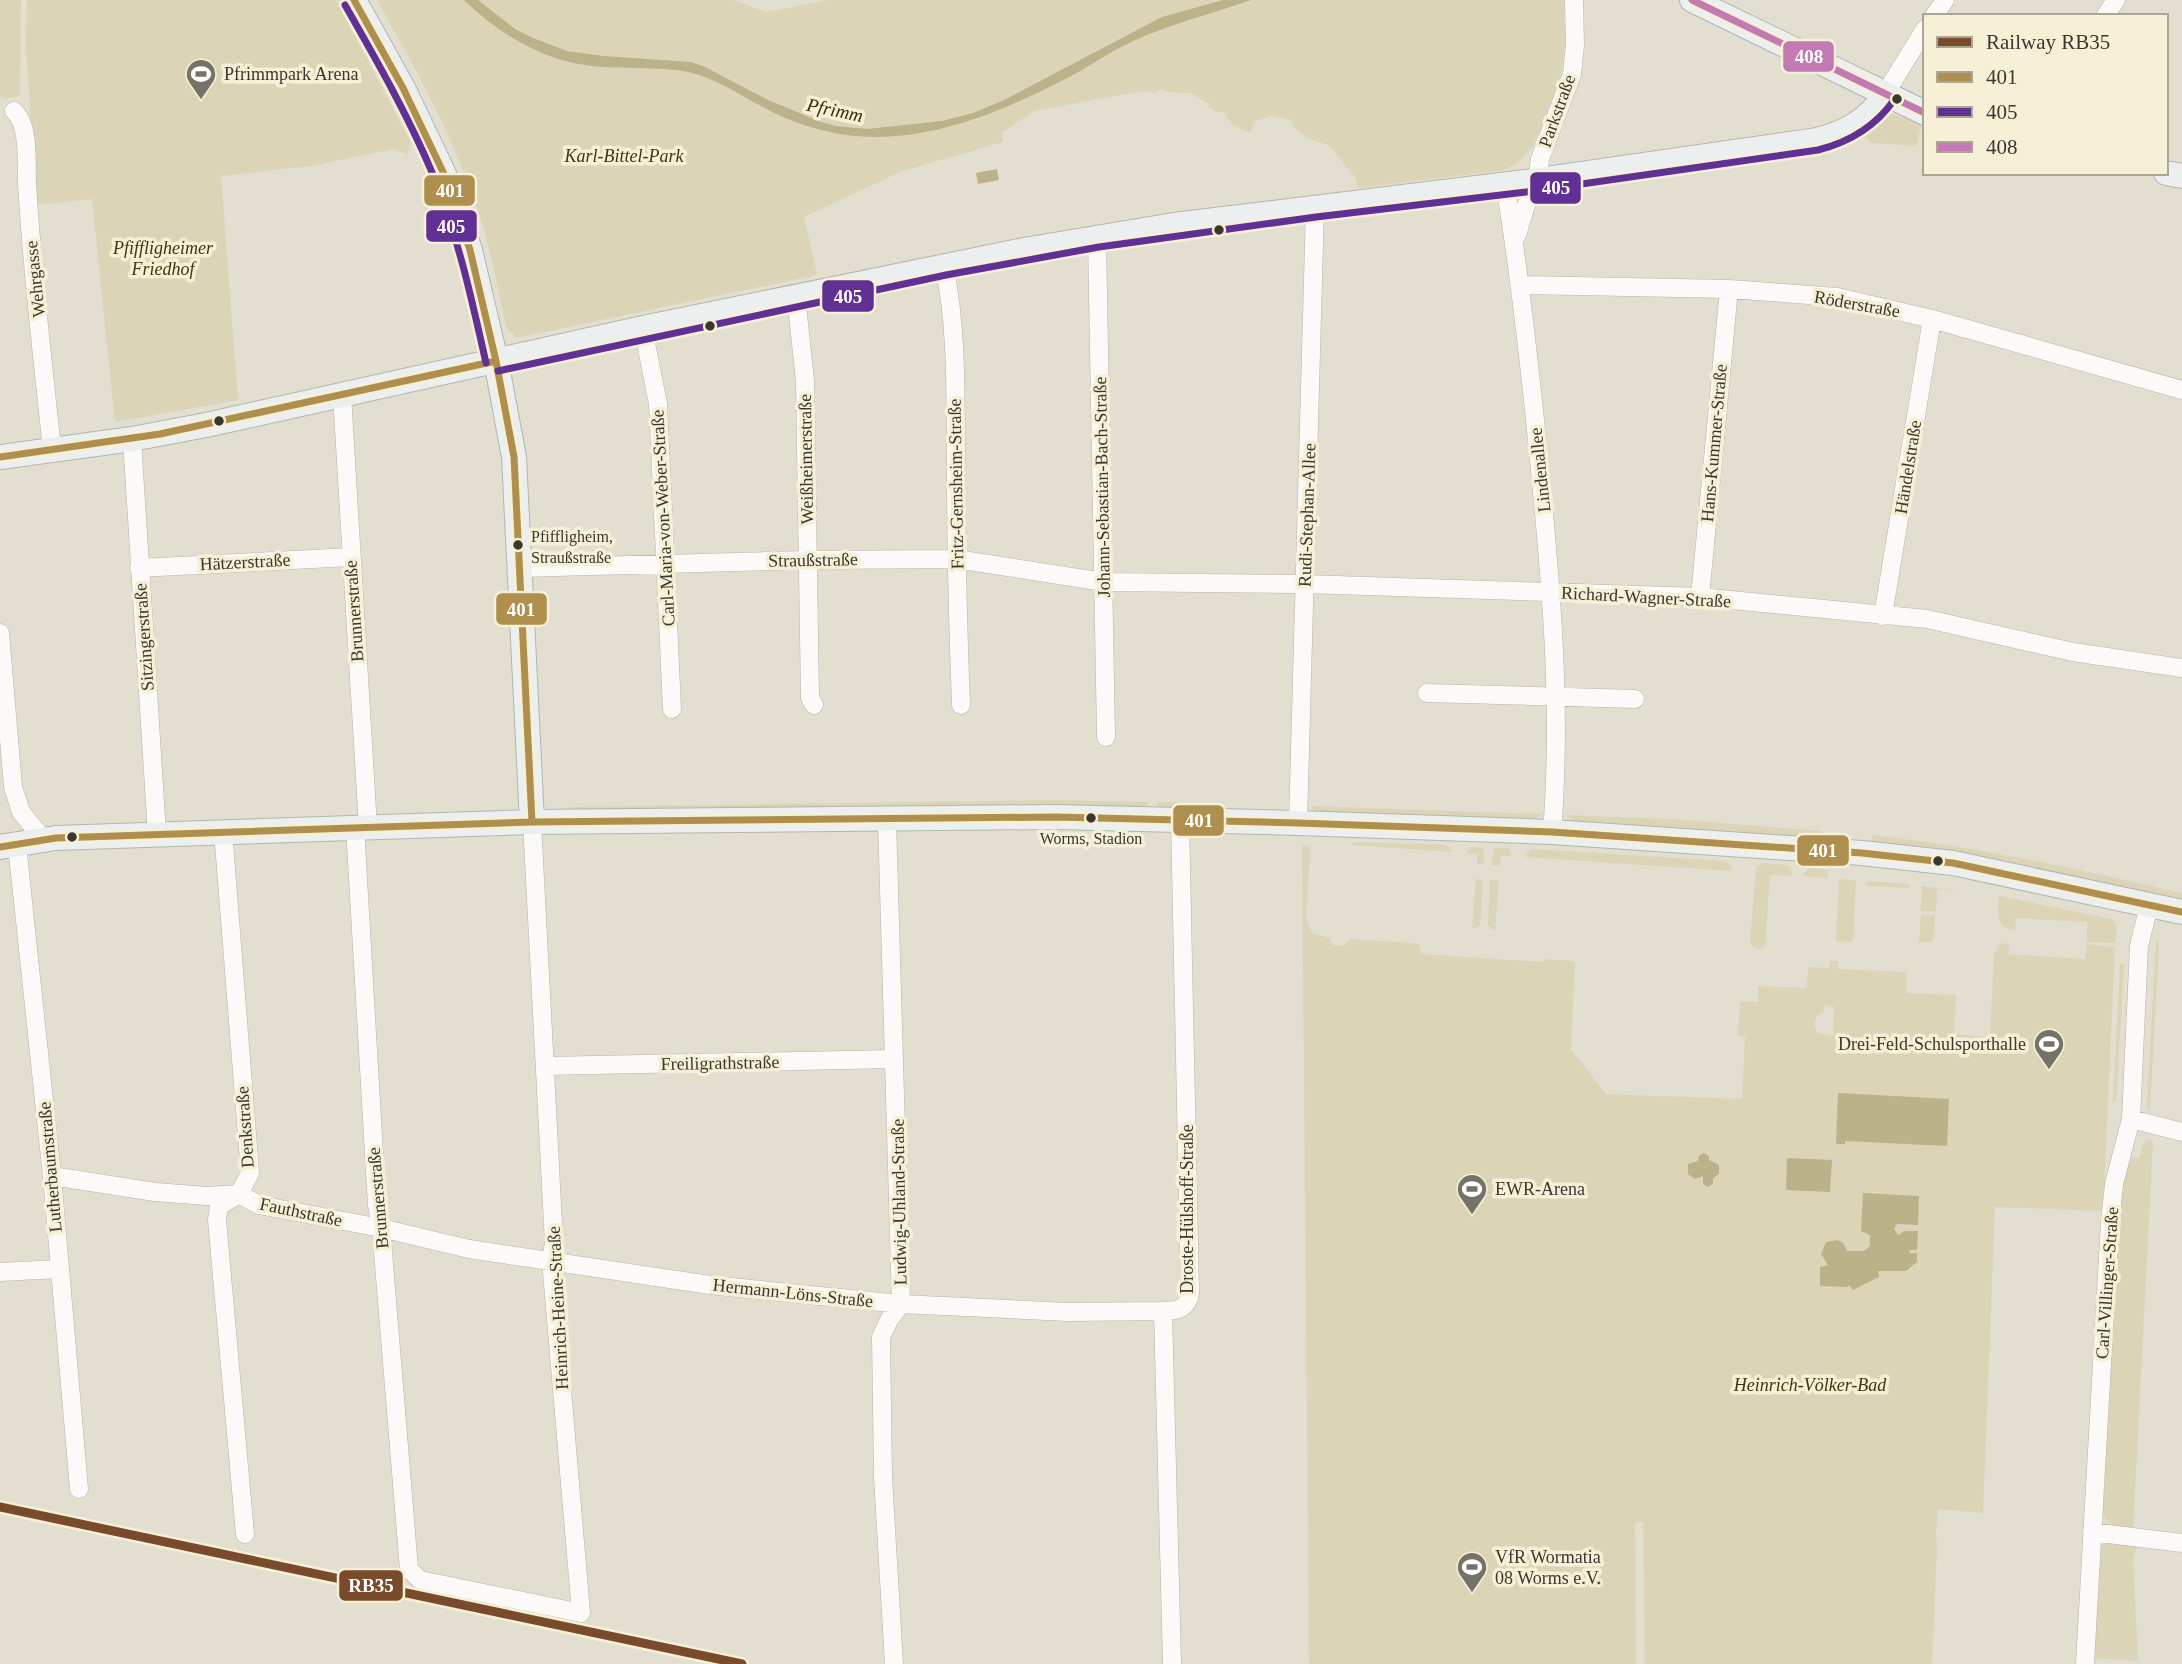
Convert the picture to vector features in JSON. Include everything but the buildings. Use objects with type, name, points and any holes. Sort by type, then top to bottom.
[{"type":"street","points":[[354,0],[404,88],[444,174],[470,250],[496,361],[514,457],[533,822]]},
{"type":"street","name":"Parkstraße","points":[[1537,180],[1540,159],[1572,74],[1575,45],[1574,0]]},
{"type":"street","points":[[1692,0],[1923,112]]},
{"type":"street","points":[[0,457],[132,439],[643,328],[944,265],[1097,237],[1315,207],[1505,185],[1836,136],[1868,116],[1885,94],[1923,32]]},
{"type":"street","name":"Wehrgasse","points":[[14,111],[22,122],[24,139],[52,450]]},
{"type":"street","name":"Lindenallee","points":[[1515,245],[1519,224],[1537,180]]},
{"type":"street","name":"Lindenallee","points":[[1505,185],[1521,285],[1552,592],[1555,696],[1552,832]]},
{"type":"street","name":"Rudi-Stephan-Allee","points":[[1298,823],[1315,207]]},
{"type":"street","name":"Johann-Sebastian-Bach-Straße","points":[[1097,237],[1106,737]]},
{"type":"street","name":"Fritz-Gernsheim-Straße","points":[[944,265],[953,312],[955,353],[956,559],[961,705]]},
{"type":"street","name":"Röderstraße","points":[[1521,285],[1729,289],[1838,297],[1932,319],[2182,390]]},
{"type":"street","name":"Hans-Kummer-Straße","points":[[1700,597],[1729,289]]},
{"type":"street","name":"Weißheimerstraße","points":[[796,296],[805,381],[810,698],[814,705]]},
{"type":"street","name":"Händelstraße","points":[[1883,616],[1932,319]]},
{"type":"street","name":"Carl-Maria-von-Weber-Straße","points":[[643,328],[658,404],[673,709]]},
{"type":"street","name":"Brunnerstraße","points":[[342,395],[377,1205],[382,1228],[409,1569]]},
{"type":"street","name":"Sitzingerstraße","points":[[132,439],[157,834]]},
{"type":"street","name":"Hätzerstraße","points":[[139,568],[351,556]]},
{"type":"street","name":"Straußstraße","points":[[520,568],[956,559],[1104,582]]},
{"type":"street","name":"Richard-Wagner-Straße","points":[[1104,582],[1305,584],[1700,597],[1927,619],[2073,652],[2182,667]]},
{"type":"street","points":[[0,633],[13,787],[21,812],[43,839]]},
{"type":"street","points":[[1427,693],[1635,699]]},
{"type":"street","name":"Ludwig-Uhland-Straße","points":[[887,819],[901,1304],[881,1337],[883,1477],[894,1664]]},
{"type":"street","points":[[8,846],[43,839],[533,822],[1180,819],[1552,832],[1862,853],[1953,863],[2182,912]]},
{"type":"street","name":"Droste-Hülshoff-Straße","points":[[1172,1664],[1163,1311],[1181,1309],[1188,1302],[1191,1293],[1180,819]]},
{"type":"street","name":"Heinrich-Heine-Straße","points":[[409,1569],[420,1580],[581,1613],[551,1260],[554,1243],[533,822]]},
{"type":"street","name":"Denkstraße","points":[[223,831],[250,1173],[239,1194],[219,1206],[217,1220],[244,1534]]},
{"type":"street","name":"Lutherbaumstraße","points":[[8,846],[52,1176],[79,1489]]},
{"type":"street","name":"Carl-Villinger-Straße","points":[[2085,1664],[2110,1222],[2114,1184],[2131,1119],[2139,946],[2149,906]]},
{"type":"street","name":"Freiligrathstraße","points":[[545,1066],[894,1059]]},
{"type":"street","points":[[2131,1119],[2182,1132]]},
{"type":"street","name":"Fauthstraße","points":[[52,1176],[155,1192],[207,1196],[239,1194],[259,1205],[382,1228],[468,1248],[551,1260]]},
{"type":"street","name":"Hermann-Löns-Straße","points":[[551,1260],[710,1285],[901,1304],[1068,1312],[1163,1311]]},
{"type":"street","points":[[0,1272],[59,1269]]},
{"type":"street","points":[[2092,1532],[2182,1543]]},
{"type":"green space","points":[[0,0],[21,0],[20,93],[5,99],[0,96]]},
{"type":"green space","name":"Pfrimmpark Arena","points":[[27,0],[336,0],[411,143],[407,154],[393,149],[312,166],[221,176],[238,400],[115,422],[92,199],[36,205],[26,44]]},
{"type":"green space","name":"Karl-Bittel-Park","points":[[377,0],[734,0],[766,12],[829,0],[1564,0],[1565,45],[1560,83],[1548,119],[1536,142],[1521,160],[1505,170],[1358,188],[1356,178],[1328,145],[1309,139],[1295,129],[1291,120],[1271,116],[1255,121],[1250,133],[1234,126],[1224,112],[1216,112],[1208,107],[1209,104],[1191,93],[1167,92],[1161,89],[1156,93],[1143,91],[1034,111],[1002,133],[1003,142],[902,171],[804,217],[817,275],[516,338],[506,326],[484,230],[459,161],[420,79]]},
{"type":"green space","points":[[1889,113],[1921,126],[1916,146],[1872,143],[1859,131],[1882,114]]},
{"type":"green space","points":[[1054,800],[1148,802],[1149,809],[566,812],[566,807]]},
{"type":"green space","points":[[1158,802],[1219,804],[1219,810],[1158,809]]},
{"type":"green space","points":[[1311,806],[1543,814],[1532,820],[1315,812]]},
{"type":"green space","points":[[1565,815],[1671,819],[1822,831],[1821,838],[1577,821]]},
{"type":"green space","points":[[1872,835],[1989,852],[2066,867],[2182,893],[2182,900],[1992,858],[1871,843]]},
{"type":"green space","points":[[1355,842],[1444,845],[1450,847],[1452,852],[1351,845]]},
{"type":"green space","name":"Heinrich-Völker-Bad","points":[[1302,844],[1308,846],[1310,853],[1306,918],[1312,933],[1330,938],[1333,945],[1343,946],[1350,939],[1414,943],[1419,944],[1421,954],[1543,962],[1543,959],[1575,961],[1571,1049],[1606,1094],[1742,1099],[1745,1037],[1738,1036],[1740,1001],[1758,1002],[1758,986],[1807,988],[1808,967],[1829,968],[1830,961],[1838,961],[1838,969],[1907,972],[1906,993],[1956,995],[1954,1034],[1990,1037],[1994,954],[2000,944],[2009,943],[2008,954],[2085,959],[2087,944],[2115,947],[2103,1211],[1995,1207],[1983,1513],[1938,1509],[1932,1664],[1645,1664],[1643,1522],[1635,1523],[1636,1664],[1309,1664]],"holes":[[[1824,1005],[1834,1007],[1833,1036],[1818,1033],[1815,1021],[1824,1012]]]},
{"type":"green space","points":[[1470,847],[1483,848],[1484,864],[1477,864],[1477,854],[1466,853]]},
{"type":"green space","points":[[1494,848],[1509,848],[1512,856],[1501,856],[1500,866],[1491,865]]},
{"type":"green space","points":[[1531,849],[1724,861],[1731,865],[1731,871],[1525,857]]},
{"type":"green space","points":[[1762,863],[1787,865],[1793,876],[1770,875],[1765,947],[1759,949],[1750,944],[1756,868]]},
{"type":"green space","points":[[1810,867],[1827,870],[1828,878],[1804,876]]},
{"type":"green space","points":[[1476,879],[1483,880],[1480,925],[1472,929]]},
{"type":"green space","points":[[1839,879],[1856,880],[1853,942],[1836,941]]},
{"type":"green space","points":[[1490,880],[1499,881],[1495,931],[1488,925]]},
{"type":"green space","points":[[1867,881],[1909,884],[1909,888],[1867,886]]},
{"type":"green space","points":[[1922,886],[1985,895],[1937,889],[1936,911],[1921,911]]},
{"type":"green space","points":[[1999,896],[2112,919],[2117,927],[2115,943],[2087,942],[2087,922],[2016,918],[2015,930],[2003,927],[1999,919]]},
{"type":"green space","points":[[1921,914],[1935,915],[1933,942],[1919,942]]},
{"type":"green space","points":[[2156,941],[2159,941],[2150,1111],[2147,1106]]},
{"type":"green space","points":[[2120,964],[2124,964],[2116,1102],[2113,1101]]},
{"type":"green space","points":[[2149,1139],[2153,1142],[2133,1529],[2113,1526],[2101,1513],[2115,1223],[2124,1173],[2132,1157],[2139,1158],[2143,1145]]},
{"type":"green space","points":[[2105,1542],[2144,1546],[2136,1549],[2133,1557],[2138,1661],[2092,1658],[2099,1547]]},
{"type":"shaded area","points":[[464,0],[478,0],[515,29],[567,51],[691,62],[768,100],[821,122],[867,129],[942,121],[973,113],[1004,100],[1162,17],[1223,0],[1251,0],[1146,36],[1041,91],[986,115],[928,131],[870,137],[840,134],[801,124],[694,73],[584,65],[546,55],[494,26]]},
{"type":"shaded area","points":[[997,169],[999,180],[978,184],[976,173]]},
{"type":"shaded area","points":[[1838,1093],[1949,1099],[1947,1146],[1845,1141],[1845,1144],[1836,1144]]},
{"type":"shaded area","points":[[1704,1153],[1709,1156],[1709,1160],[1719,1165],[1719,1174],[1713,1178],[1713,1184],[1707,1187],[1703,1184],[1703,1176],[1695,1179],[1688,1174],[1688,1164],[1698,1161],[1699,1156]]},
{"type":"shaded area","points":[[1787,1158],[1832,1160],[1830,1192],[1786,1190]]},
{"type":"shaded area","points":[[1863,1193],[1919,1196],[1918,1225],[1897,1224],[1894,1229],[1898,1235],[1904,1231],[1918,1231],[1917,1250],[1909,1250],[1910,1253],[1917,1253],[1917,1262],[1906,1271],[1878,1271],[1879,1277],[1853,1290],[1849,1285],[1820,1286],[1820,1267],[1828,1265],[1821,1254],[1826,1242],[1838,1240],[1847,1251],[1864,1251],[1870,1246],[1870,1235],[1861,1231]]},
{"type":"rail line","name":"RB35","points":[[0,1507],[742,1664]]},
{"type":"transit line","name":"401","points":[[354,0],[403,88],[444,174],[470,250],[496,361],[514,457],[532,822]]},
{"type":"transit line","name":"408","points":[[1692,0],[1923,112]]},
{"type":"transit line","name":"405","points":[[345,5],[381,68],[434,177],[470,292],[486,363]]},
{"type":"transit line","name":"405","points":[[498,371],[946,275],[1099,247],[1526,192],[1818,150],[1841,143],[1861,132],[1879,118],[1894,100]]},
{"type":"transit line","name":"401","points":[[0,457],[160,434],[496,361]]},
{"type":"transit line","name":"401","points":[[0,847],[56,838],[532,822],[1056,817],[1298,823],[1552,832],[1862,853],[1953,863],[2182,912]]},
{"type":"place","name":"Pfrimmpark Arena","points":[[201,101]]},
{"type":"place","name":"Pfiffligheim, Straußstraße","points":[[518,545]]},
{"type":"place","name":"Worms, Stadion","points":[[1091,818]]},
{"type":"place","name":"Drei-Feld-Schulsporthalle","points":[[2049,1071]]},
{"type":"place","name":"EWR-Arena","points":[[1472,1216]]},
{"type":"place","name":"VfR Wormatia 08 Worms e.V.","points":[[1472,1594]]},
{"type":"water label","name":"Pfrimm","points":[[835,110]]},
{"type":"park label","name":"Pfiffligheimer Friedhof","points":[[163,258]]}]
